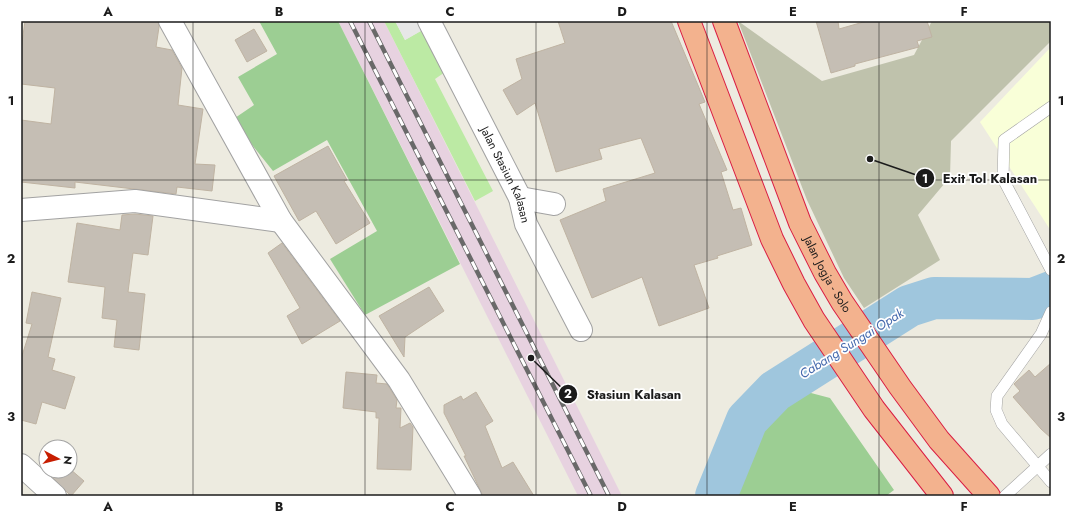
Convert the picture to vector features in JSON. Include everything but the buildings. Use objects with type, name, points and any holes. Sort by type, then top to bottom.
[{"type":"highway","points":[[689,21],[772,239],[814,320],[874,409],[942,496]]},
{"type":"highway","name":"Jalan Jogja - Solo","points":[[724,21],[800,223],[816,258],[842,302],[900,387],[943,446],[988,496]]},
{"type":"street","points":[[170,21],[281,221],[400,380],[470,496]]},
{"type":"street","name":"Jalan Stasiun Kalasan","points":[[429,21],[520,198],[526,224],[581,330]]},
{"type":"street","points":[[520,198],[554,204]]},
{"type":"street","points":[[21,210],[135,201],[281,221]]},
{"type":"street","points":[[21,465],[55,496]]},
{"type":"lane","points":[[1051,107],[1004,140],[1003,179],[1051,270]]},
{"type":"lane","points":[[1051,312],[1041,334],[997,396],[996,410],[1002,424],[1051,482]]},
{"type":"lane","points":[[1005,496],[1051,454]]},
{"type":"shaded area","points":[[338,21],[384,21],[622,496],[578,496]]},
{"type":"shaded area","points":[[395,21],[422,21],[426,28],[405,40]]},
{"type":"shaded area","points":[[738,21],[822,81],[914,55],[932,21],[1051,21],[1051,41],[951,141],[950,177],[918,215],[940,260],[864,308],[844,278],[807,200]]},
{"type":"shaded area","points":[[1051,47],[1051,231],[980,122]]},
{"type":"green space","points":[[259,21],[338,21],[460,264],[365,315],[330,259],[377,231],[327,140],[273,171],[232,120],[254,105],[238,77],[277,54]]},
{"type":"green space","points":[[384,21],[395,21],[405,40],[426,28],[448,70],[435,79],[493,191],[475,201]]},
{"type":"green space","points":[[792,388],[830,398],[894,490],[886,496],[711,496],[734,460],[773,412],[771,408],[777,399]]},
{"type":"waterway","name":"Cabang Sungai Opak","points":[[716,496],[747,420],[775,391],[909,306],[934,298],[1033,299],[1051,292]]},
{"type":"railway","points":[[350,21],[591,496]]},
{"type":"railway","points":[[369,21],[609,496]]},
{"type":"place","name":"Exit Tol Kalasan","points":[[870,159]]},
{"type":"place","name":"Stasiun Kalasan","points":[[531,358]]}]
